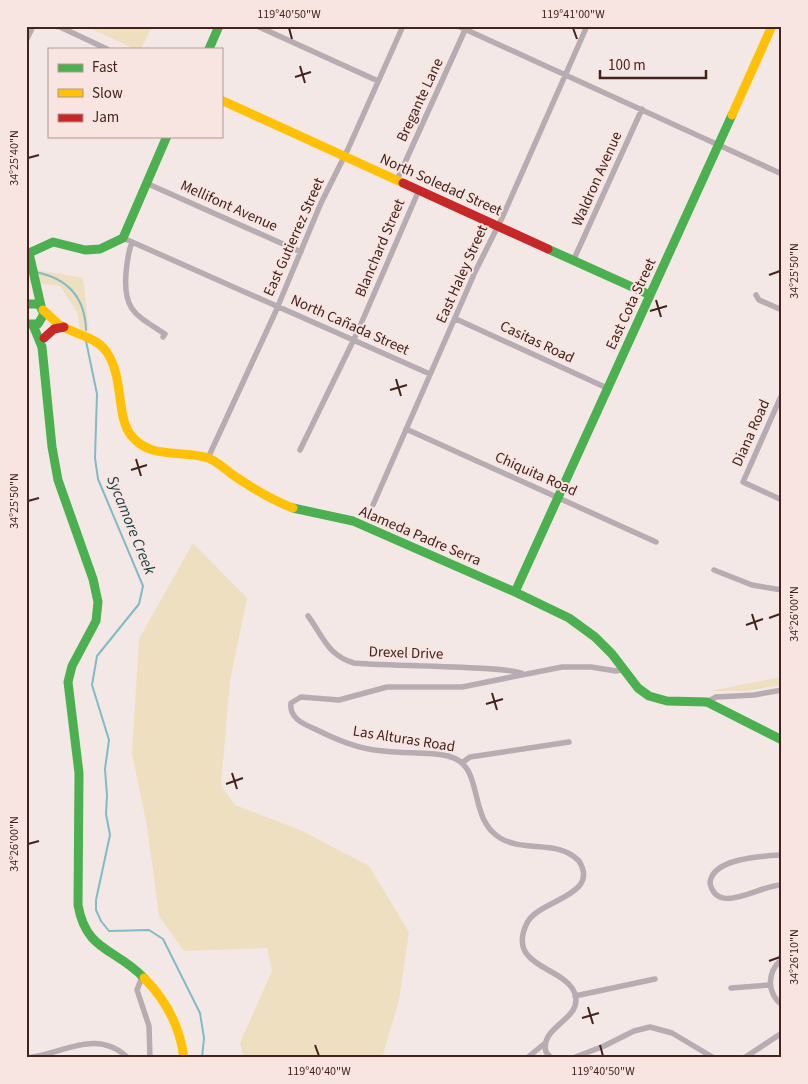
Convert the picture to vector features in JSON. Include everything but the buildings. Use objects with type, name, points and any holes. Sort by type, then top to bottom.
[{"type":"street","points":[[26,41],[33,26]]},
{"type":"street","points":[[54,26],[105,48]]},
{"type":"street","points":[[209,48],[219,26]]},
{"type":"street","points":[[257,26],[378,81]]},
{"type":"street","name":"East Gutierrez Street","points":[[208,458],[278,306],[321,203],[403,26]]},
{"type":"street","points":[[458,26],[782,174]]},
{"type":"street","name":"East Haley Street","points":[[373,505],[475,272],[498,226],[587,26]]},
{"type":"street","name":"East Cota Street","points":[[515,592],[772,26]]},
{"type":"street","name":"Bregante Lane","points":[[396,180],[465,30]]},
{"type":"street","name":"North Soledad Street","points":[[222,100],[650,295]]},
{"type":"street","name":"Waldron Avenue","points":[[574,260],[642,109]]},
{"type":"street","points":[[163,337],[165,334],[137,316],[126,298],[128,240],[146,183],[166,138]]},
{"type":"street","name":"Mellifont Avenue","points":[[146,183],[301,252]]},
{"type":"street","name":"Blanchard Street","points":[[300,450],[353,340],[418,190]]},
{"type":"street","points":[[128,240],[100,249],[85,250],[53,242],[27,250],[42,308],[35,323],[43,343],[55,470],[93,579],[98,607],[96,621],[72,666],[68,682],[79,773],[76,895],[78,909],[83,928],[93,942],[130,965],[160,998],[178,1026],[183,1043],[184,1058]]},
{"type":"street","name":"North Cañada Street","points":[[128,240],[430,374]]},
{"type":"street","points":[[35,284],[28,304],[42,308]]},
{"type":"street","points":[[756,296],[759,300],[782,310]]},
{"type":"street","name":"Alameda Padre Serra","points":[[42,308],[62,326],[96,342],[108,353],[118,376],[123,417],[130,434],[139,443],[156,452],[208,458],[276,502],[370,528],[515,592],[562,615],[582,628],[612,654],[638,688],[649,696],[667,700],[707,702],[782,740]]},
{"type":"street","name":"Casitas Road","points":[[456,319],[608,388]]},
{"type":"street","name":"Alameda Padre Serra","points":[[35,323],[62,326]]},
{"type":"street","points":[[43,343],[54,329],[62,326]]},
{"type":"street","name":"Diana Road","points":[[782,394],[743,482],[782,500]]},
{"type":"street","name":"Chiquita Road","points":[[406,429],[656,542]]},
{"type":"street","points":[[714,570],[752,585],[782,590]]},
{"type":"street","name":"Drexel Drive","points":[[308,616],[328,648],[354,663],[468,669],[498,668],[520,671],[523,674]]},
{"type":"street","name":"Las Alturas Road","points":[[575,996],[565,982],[530,958],[523,946],[523,937],[527,922],[531,916],[578,888],[583,876],[581,864],[568,852],[513,843],[502,839],[490,830],[478,809],[471,775],[462,762],[448,756],[382,751],[348,744],[300,721],[294,715],[291,703],[301,697],[339,700],[387,687],[462,687],[569,666],[616,672],[624,670]]},
{"type":"street","points":[[707,702],[716,697],[749,696],[782,690]]},
{"type":"street","points":[[462,762],[470,758],[569,742]]},
{"type":"street","points":[[782,855],[754,858],[722,866],[714,872],[710,880],[713,892],[725,899],[736,898],[770,886],[782,885]]},
{"type":"street","points":[[782,959],[773,969],[770,985],[774,997],[782,1005]]},
{"type":"street","points":[[142,977],[137,990],[150,1026],[150,1058]]},
{"type":"street","points":[[526,1058],[544,1044],[548,1033],[563,1021],[573,1008],[575,996],[655,979]]},
{"type":"street","points":[[731,988],[770,985]]},
{"type":"street","points":[[573,1058],[604,1046],[634,1030],[650,1027],[672,1033],[714,1058]]},
{"type":"street","points":[[744,1058],[782,1032]]},
{"type":"street","points":[[26,1058],[72,1045],[92,1043],[111,1046],[128,1058]]},
{"type":"street","points":[[544,1044],[546,1052],[551,1058]]},
{"type":"shaded area","points":[[85,26],[152,26],[141,48],[133,48]]},
{"type":"shaded area","points":[[26,268],[83,278],[89,332],[80,329],[77,312],[60,286],[26,282]]},
{"type":"shaded area","points":[[193,543],[247,598],[230,681],[221,785],[235,805],[300,830],[369,866],[409,932],[399,1000],[382,1058],[244,1058],[240,1043],[272,971],[267,948],[184,951],[159,916],[147,826],[132,753],[139,639]]},
{"type":"shaded area","points":[[782,677],[782,685],[746,691],[709,691]]},
{"type":"waterway","name":"Sycamore Creek","points":[[35,272],[56,279],[72,291],[82,307],[86,330]]},
{"type":"waterway","name":"Sycamore Creek","points":[[86,341],[97,394],[95,458],[98,479],[143,586],[139,604],[97,656],[92,685],[109,740],[105,769],[106,814],[110,835],[96,900],[96,910],[101,921],[109,931],[149,930],[163,939],[200,1013],[204,1038],[202,1058]]},
{"type":"traffic: fast","points":[[209,48],[219,26]]},
{"type":"traffic: fast","points":[[515,592],[732,115]]},
{"type":"traffic: fast","points":[[41,306],[29,253],[53,242],[85,250],[100,249],[123,238],[166,138]]},
{"type":"traffic: fast","points":[[548,249],[650,295]]},
{"type":"traffic: fast","points":[[26,304],[39,304],[44,314],[38,324],[26,324]]},
{"type":"traffic: fast","points":[[33,325],[42,347],[52,447],[58,480],[93,579],[98,602],[96,621],[72,666],[68,682],[79,773],[78,905],[82,920],[95,941],[144,978]]},
{"type":"traffic: fast","points":[[293,508],[353,521],[515,592],[569,618],[595,637],[612,654],[638,688],[649,696],[667,701],[707,702],[782,740]]},
{"type":"traffic: slow","points":[[732,115],[772,26]]},
{"type":"traffic: slow","points":[[222,100],[403,183]]},
{"type":"traffic: slow","points":[[43,310],[60,325],[97,342],[106,351],[112,361],[118,383],[126,426],[130,434],[138,442],[147,448],[157,451],[198,455],[211,459],[255,489],[293,508]]},
{"type":"traffic: slow","points":[[144,978],[159,995],[171,1015],[179,1036],[184,1058]]},
{"type":"traffic: jam","points":[[403,183],[548,249]]},
{"type":"traffic: jam","points":[[44,338],[54,329],[64,327]]}]
